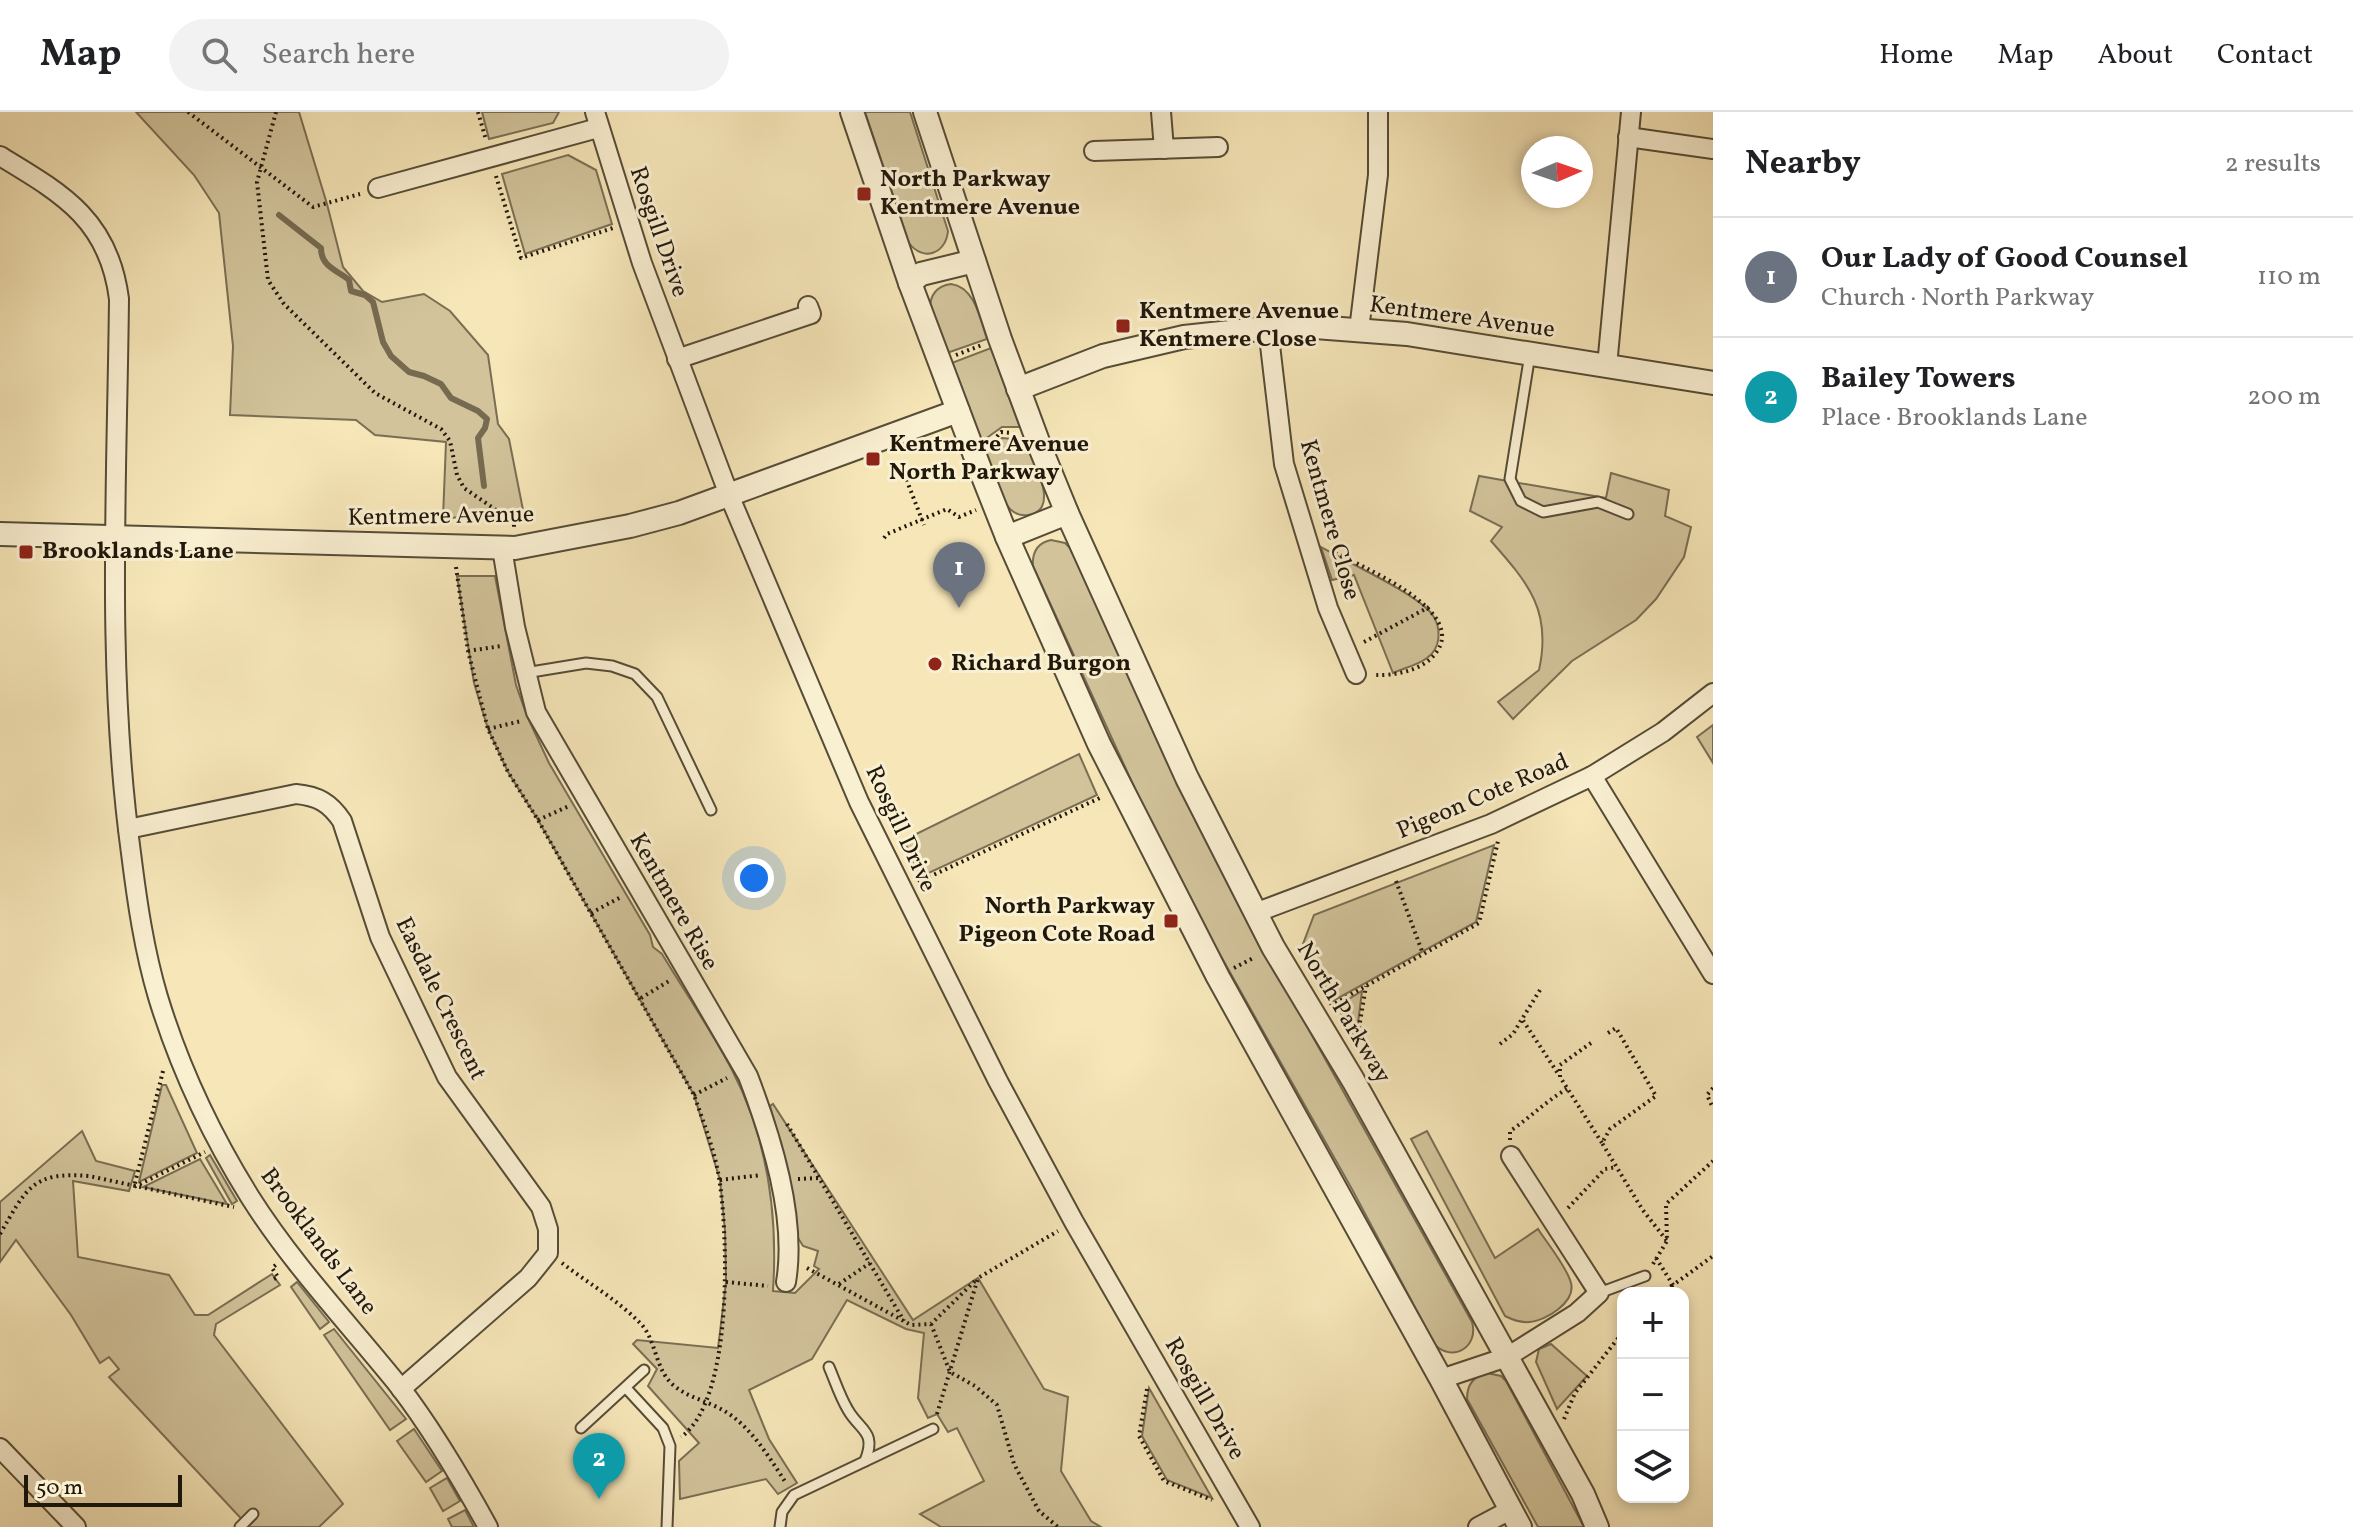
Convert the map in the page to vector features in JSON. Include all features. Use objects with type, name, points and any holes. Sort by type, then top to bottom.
[{"type":"street","points":[[852,112],[910,283],[1007,537],[1121,788],[1218,977],[1516,1518],[1478,1527]]},
{"type":"street","name":"North Parkway","points":[[925,112],[1000,339],[1034,430],[1067,513],[1187,778],[1273,947],[1338,1056],[1507,1357],[1583,1494],[1597,1527]]},
{"type":"street","points":[[1161,112],[1164,149]]},
{"type":"street","points":[[1359,330],[1378,175],[1378,112]]},
{"type":"street","points":[[1607,366],[1631,112]]},
{"type":"street","points":[[378,188],[491,158],[596,120]]},
{"type":"street","name":"Rosgill Drive","points":[[596,120],[677,359],[729,495],[859,802],[998,1081],[1074,1222],[1246,1520]]},
{"type":"street","points":[[1628,137],[1713,149]]},
{"type":"street","points":[[1094,151],[1218,147]]},
{"type":"street","name":"Brooklands Lane","points":[[0,156],[72,202],[101,239],[113,268],[119,299],[115,675],[128,829],[140,917],[157,995],[206,1116],[250,1197],[310,1278],[401,1389],[453,1464],[488,1527]]},
{"type":"street","points":[[910,283],[921,274],[974,261]]},
{"type":"street","points":[[677,359],[811,314],[808,306]]},
{"type":"street","name":"Kentmere Avenue","points":[[1018,389],[1103,356],[1184,337],[1268,328],[1359,330],[1713,383]]},
{"type":"street","name":"Kentmere Close","points":[[1268,328],[1284,464],[1328,608],[1356,674]]},
{"type":"street","name":"Kentmere Avenue","points":[[0,534],[509,548],[630,526],[679,513],[958,411]]},
{"type":"street","points":[[1007,537],[1067,513]]},
{"type":"street","name":"Kentmere Rise","points":[[509,548],[518,643],[539,716],[744,1069],[772,1139],[790,1257],[786,1282]]},
{"type":"street","name":"Pigeon Cote Road","points":[[1255,913],[1491,824],[1592,776],[1663,732],[1713,693]]},
{"type":"street","points":[[1592,776],[1713,974]]},
{"type":"street","name":"Easdale Crescent","points":[[128,829],[296,794],[310,795],[334,810],[342,821],[380,937],[447,1077],[541,1207],[548,1229],[548,1253]]},
{"type":"street","points":[[1441,1379],[1507,1357],[1577,1313],[1599,1293],[1511,1156]]},
{"type":"street","points":[[401,1389],[528,1278],[548,1253]]},
{"type":"street","points":[[0,1448],[76,1527]]},
{"type":"lane","points":[[1530,354],[1510,479],[1514,491],[1521,501],[1543,512],[1598,502],[1628,514]]},
{"type":"lane","points":[[525,673],[586,663],[612,666],[635,674],[657,697],[711,810]]},
{"type":"lane","points":[[1599,1293],[1645,1276]]},
{"type":"lane","points":[[829,1367],[849,1413],[866,1431],[869,1441],[865,1461]]},
{"type":"lane","points":[[581,1428],[644,1370]]},
{"type":"lane","points":[[626,1388],[663,1428],[670,1446],[667,1527]]},
{"type":"lane","points":[[780,1527],[782,1512],[794,1495],[933,1429]]},
{"type":"lane","points":[[240,1527],[253,1514]]},
{"type":"path","points":[[188,112],[313,207],[378,188]]},
{"type":"path","points":[[276,112],[257,182],[268,280],[284,304],[375,393],[441,429],[450,441],[457,475],[464,488],[502,514],[514,516],[509,548]]},
{"type":"path","points":[[478,112],[521,258],[629,222]]},
{"type":"path","points":[[939,361],[1000,339]]},
{"type":"path","points":[[974,451],[987,446],[1001,432],[1021,434],[1034,430]]},
{"type":"path","points":[[900,463],[923,522]]},
{"type":"path","points":[[884,538],[947,509],[959,517],[994,504]]},
{"type":"path","points":[[1304,535],[1418,598],[1434,612],[1442,629],[1442,643],[1428,661],[1394,676],[1356,674]]},
{"type":"path","points":[[454,548],[468,651],[488,729],[508,772],[641,998],[694,1095],[720,1180],[726,1282],[715,1375],[707,1401],[688,1433],[670,1446]]},
{"type":"path","points":[[1346,652],[1429,607]]},
{"type":"path","points":[[468,651],[518,643]]},
{"type":"path","points":[[488,729],[539,716]]},
{"type":"path","points":[[901,890],[1121,788]]},
{"type":"path","points":[[538,820],[585,798]]},
{"type":"path","points":[[1314,1015],[1479,923],[1499,843],[1491,824]]},
{"type":"path","points":[[1389,863],[1423,954]]},
{"type":"path","points":[[591,913],[637,888]]},
{"type":"path","points":[[1218,977],[1273,947]]},
{"type":"path","points":[[641,998],[685,971]]},
{"type":"path","points":[[1338,1056],[1357,1045],[1366,986]]},
{"type":"path","points":[[1500,1044],[1513,1034],[1540,990]]},
{"type":"path","points":[[1522,1019],[1642,1209],[1667,1241]]},
{"type":"path","points":[[1602,1143],[1610,1129],[1656,1096],[1616,1028],[1608,1033]]},
{"type":"path","points":[[134,1187],[172,1037]]},
{"type":"path","points":[[1560,1077],[1560,1065],[1591,1043]]},
{"type":"path","points":[[694,1095],[744,1069]]},
{"type":"path","points":[[1713,1088],[1707,1095],[1713,1108]]},
{"type":"path","points":[[1511,1156],[1510,1131],[1542,1110],[1545,1102],[1567,1089]]},
{"type":"path","points":[[781,1114],[904,1321]]},
{"type":"path","points":[[134,1187],[221,1144]]},
{"type":"path","points":[[1645,1276],[1667,1241],[1666,1204],[1713,1161]]},
{"type":"path","points":[[1553,1222],[1605,1169],[1617,1167]]},
{"type":"path","points":[[720,1180],[778,1173]]},
{"type":"path","points":[[0,1234],[27,1189],[44,1179],[69,1174],[233,1207],[250,1197]]},
{"type":"path","points":[[790,1257],[911,1325],[931,1324],[978,1278],[1074,1222]]},
{"type":"path","points":[[548,1253],[643,1326],[669,1381],[687,1396],[707,1401],[733,1416],[757,1443],[794,1495]]},
{"type":"path","points":[[1670,1287],[1713,1256]]},
{"type":"path","points":[[1656,1258],[1673,1285]]},
{"type":"path","points":[[838,1285],[870,1263]]},
{"type":"path","points":[[933,1429],[978,1278]]},
{"type":"path","points":[[726,1282],[777,1287],[786,1282]]},
{"type":"path","points":[[931,1324],[950,1372],[975,1386],[997,1405],[1014,1464],[1039,1511],[1058,1527]]},
{"type":"path","points":[[1555,1443],[1575,1393],[1617,1340]]},
{"type":"path","points":[[1152,1359],[1139,1436],[1164,1481],[1246,1520]]},
{"type":"shaded area","points":[[136,112],[299,112],[343,267],[363,291],[382,302],[424,294],[450,311],[488,355],[498,424],[509,439],[524,515],[443,518],[446,442],[375,435],[356,420],[230,415],[233,346],[219,213],[194,175]]},
{"type":"shaded area","points":[[482,112],[559,112],[553,123],[489,139]]},
{"type":"shaded area","points":[[865,112],[910,112],[948,231],[943,245],[933,253],[921,252],[909,243]]},
{"type":"shaded area","points":[[568,155],[596,170],[612,224],[525,254],[502,174]]},
{"type":"shaded area","points":[[951,284],[959,286],[971,297],[987,339],[947,353],[930,309],[935,292]]},
{"type":"shaded area","points":[[991,348],[1020,427],[1002,427],[981,442],[949,364]]},
{"type":"shaded area","points":[[1002,438],[1024,440],[1042,482],[1043,504],[1038,511],[1028,515],[1018,514],[1010,509],[1003,497],[985,451]]},
{"type":"shaded area","points":[[1611,473],[1669,490],[1665,516],[1691,527],[1684,557],[1656,599],[1636,620],[1572,661],[1513,719],[1498,702],[1539,670],[1542,649],[1540,615],[1526,585],[1491,541],[1502,527],[1470,511],[1479,476],[1606,498]]},
{"type":"shaded area","points":[[1051,540],[1065,543],[1070,548],[1242,910],[1472,1322],[1472,1338],[1463,1349],[1450,1352],[1435,1345],[1353,1191],[1205,928],[1142,804],[1033,566],[1036,549]]},
{"type":"shaded area","points":[[1321,547],[1396,588],[1432,614],[1439,631],[1432,654],[1393,673],[1354,575],[1332,580]]},
{"type":"shaded area","points":[[457,576],[495,576],[516,685],[549,763],[650,935],[653,947],[662,954],[707,1026],[744,1096],[768,1178],[774,1234],[773,1291],[795,1293],[819,1269],[814,1266],[818,1251],[803,1246],[795,1233],[790,1179],[770,1106],[773,1104],[913,1320],[978,1278],[1044,1389],[1068,1397],[1061,1471],[1091,1521],[1101,1527],[941,1527],[920,1514],[984,1481],[957,1428],[948,1432],[937,1414],[928,1418],[918,1398],[924,1333],[906,1329],[847,1300],[812,1359],[749,1390],[769,1439],[797,1483],[778,1494],[766,1479],[680,1499],[679,1461],[699,1443],[648,1386],[657,1369],[633,1344],[637,1340],[718,1348],[726,1282],[720,1180],[694,1095],[508,772],[488,729],[474,683]]},
{"type":"shaded area","points":[[1713,725],[1713,763],[1697,737]]},
{"type":"shaded area","points":[[1079,754],[1097,795],[920,877],[904,840]]},
{"type":"shaded area","points":[[1494,845],[1476,922],[1333,1001],[1303,944],[1314,915]]},
{"type":"shaded area","points":[[1362,991],[1356,1039],[1337,1006]]},
{"type":"shaded area","points":[[162,1085],[166,1085],[197,1153],[139,1182]]},
{"type":"shaded area","points":[[82,1131],[96,1161],[135,1171],[129,1191],[73,1181],[78,1257],[169,1275],[195,1315],[208,1315],[272,1274],[280,1285],[216,1324],[214,1335],[343,1504],[319,1527],[249,1527],[109,1377],[119,1369],[109,1357],[100,1363],[71,1315],[16,1240],[0,1262],[0,1202]]},
{"type":"shaded area","points":[[1427,1131],[1495,1258],[1538,1229],[1571,1283],[1569,1297],[1558,1309],[1529,1322],[1505,1316],[1411,1139]]},
{"type":"shaded area","points":[[210,1155],[237,1201],[232,1204],[206,1158]]},
{"type":"shaded area","points":[[200,1159],[227,1204],[143,1187]]},
{"type":"shaded area","points":[[297,1282],[329,1322],[320,1329],[291,1287]]},
{"type":"shaded area","points":[[334,1329],[406,1419],[390,1430],[324,1335]]},
{"type":"shaded area","points":[[1551,1344],[1587,1376],[1557,1409],[1536,1362],[1539,1349]]},
{"type":"shaded area","points":[[1487,1373],[1501,1376],[1506,1381],[1584,1527],[1538,1527],[1467,1399],[1472,1382]]},
{"type":"shaded area","points":[[1149,1388],[1212,1498],[1167,1480],[1142,1436]]},
{"type":"shaded area","points":[[414,1429],[442,1471],[426,1482],[397,1441]]},
{"type":"shaded area","points":[[447,1478],[460,1501],[443,1511],[430,1488]]},
{"type":"shaded area","points":[[465,1510],[474,1527],[452,1527],[448,1519]]},
{"type":"waterway","points":[[279,215],[321,248],[327,264],[349,280],[351,291],[365,295],[373,302],[383,342],[391,356],[409,372],[441,384],[451,398],[487,419],[478,438],[484,486]]},
{"type":"place","name":"North Parkway Kentmere Avenue","points":[[864,194]]},
{"type":"place","name":"Kentmere Avenue Kentmere Close","points":[[1123,326]]},
{"type":"place","name":"Kentmere Avenue North Parkway","points":[[873,459]]},
{"type":"place","name":"Brooklands Lane","points":[[26,552]]},
{"type":"place","name":"Our Lady of Good Counsel","points":[[959,608]]},
{"type":"place","name":"Richard Burgon","points":[[935,664]]},
{"type":"place","name":"North Parkway Pigeon Cote Road","points":[[1171,921]]},
{"type":"place","name":"Bailey Towers","points":[[599,1499]]}]
